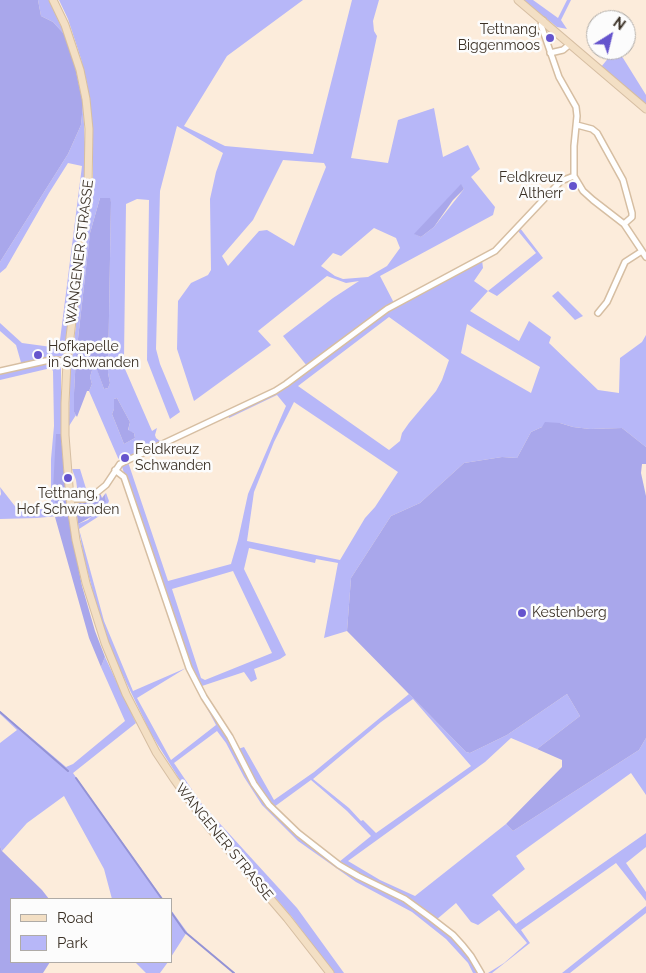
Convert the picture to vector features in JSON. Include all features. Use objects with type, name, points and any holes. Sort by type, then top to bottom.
[{"type":"main road","name":"WANGENER STRASSE","points":[[53,0],[68,34],[80,70],[86,99],[89,129],[88,188],[67,362],[65,435],[70,499],[81,561],[99,628],[126,694],[156,752],[174,779],[203,820],[308,944],[330,973]]},
{"type":"main road","points":[[518,0],[646,109]]},
{"type":"street","points":[[542,20],[541,24],[560,80],[576,107],[574,176],[583,190],[593,200],[624,224],[646,257]]},
{"type":"street","points":[[550,54],[563,50],[570,44]]},
{"type":"street","points":[[576,125],[592,129],[597,133],[623,180],[632,213],[632,217],[624,224]]},
{"type":"street","points":[[70,499],[84,498],[95,494],[106,485],[115,470],[124,462],[275,391],[387,309],[495,251],[561,182],[574,176]]},
{"type":"street","points":[[598,313],[606,302],[625,262],[642,251]]},
{"type":"street","points":[[0,371],[46,361],[67,362]]},
{"type":"street","points":[[115,470],[124,477],[189,668],[204,698],[230,737],[254,784],[269,806],[298,834],[339,865],[404,900],[431,918],[463,946],[481,973]]},
{"type":"green space","points":[[38,0],[49,0],[65,35],[53,22],[41,16]]},
{"type":"green space","points":[[59,0],[303,0],[227,56],[184,126],[225,146],[313,154],[352,0],[379,0],[373,21],[374,31],[377,36],[351,158],[388,163],[398,120],[434,108],[443,157],[468,145],[480,169],[471,177],[495,207],[493,215],[380,276],[394,303],[307,366],[283,336],[359,281],[346,283],[327,276],[258,331],[271,345],[194,401],[177,349],[178,301],[191,283],[208,275],[211,270],[210,199],[216,172],[223,153],[177,126],[160,191],[156,349],[160,364],[180,412],[170,419],[147,360],[149,200],[137,199],[126,204],[125,369],[152,431],[157,428],[156,438],[164,442],[121,461],[89,391],[92,384],[90,377],[93,367],[96,366],[104,389],[108,388],[110,383],[108,373],[111,202],[109,198],[100,198],[90,233],[76,356],[74,412],[76,415],[69,426],[70,376],[93,178],[93,141],[87,83],[68,19]],"holes":[[[283,160],[324,163],[326,167],[294,246],[267,230],[259,231],[228,266],[222,256],[253,220]],[[461,185],[464,189],[434,227],[421,237],[415,234]],[[374,228],[396,238],[400,248],[387,266],[368,277],[343,279],[321,266],[333,253],[341,256]],[[117,398],[130,422],[128,431],[134,433],[135,438],[124,444],[112,414],[114,399]]]},
{"type":"green space","points":[[523,0],[533,0],[558,18],[567,0],[571,0],[561,20],[567,29],[557,27]]},
{"type":"green space","points":[[607,60],[624,60],[646,95],[646,105],[601,67]]},
{"type":"green space","points":[[83,104],[86,166],[84,197],[65,355],[22,366],[16,345],[0,331],[0,323],[22,343],[59,348],[82,166],[68,163],[6,268],[0,273],[0,262],[68,154],[81,125]]},
{"type":"green space","points":[[520,228],[543,258],[497,296],[488,291],[536,253],[518,231]]},
{"type":"green space","points":[[482,260],[483,268],[474,281],[488,291],[470,311],[519,341],[529,321],[551,337],[549,343],[598,390],[619,393],[620,358],[642,342],[646,335],[646,447],[622,428],[590,429],[560,423],[542,427],[531,432],[517,458],[502,457],[464,463],[420,503],[391,516],[351,578],[347,631],[324,638],[338,563],[316,559],[315,563],[249,548],[244,569],[286,655],[254,669],[257,679],[251,682],[244,672],[199,687],[122,467],[128,462],[168,581],[231,564],[248,494],[286,406],[277,395],[229,418],[228,416],[281,389],[376,318]],"holes":[[[389,317],[449,360],[436,391],[409,423],[402,433],[400,441],[389,450],[298,386]],[[467,324],[540,367],[531,393],[461,353]],[[294,402],[398,472],[375,507],[365,518],[340,560],[247,541],[254,492],[274,442]],[[233,571],[272,653],[205,680],[201,678],[172,589]]]},
{"type":"green space","points":[[558,291],[583,316],[575,320],[552,296]]},
{"type":"green space","points":[[51,362],[61,367],[61,434],[57,434],[57,511],[67,510],[68,515],[0,519],[0,487],[18,510],[44,509],[49,506],[51,502],[51,459],[54,426],[53,371],[51,368],[0,380],[0,373]]},
{"type":"green space","points":[[72,469],[80,469],[88,495],[78,495]]},
{"type":"green space","points":[[106,493],[109,501],[104,513],[79,529],[104,621],[133,691],[186,668],[137,698],[171,760],[216,725],[201,697],[222,727],[271,809],[329,859],[394,895],[450,936],[473,961],[479,973],[473,973],[468,963],[446,939],[412,912],[356,882],[298,841],[262,805],[217,731],[174,763],[201,803],[297,908],[344,973],[334,973],[291,916],[209,820],[185,788],[151,734],[114,657],[98,611],[84,558],[78,524],[88,520],[106,502]]},
{"type":"green space","points":[[105,657],[136,723],[73,773],[162,898],[112,898],[104,869],[64,796],[27,823],[2,851],[0,846],[0,743],[17,730],[0,714],[0,711],[66,767],[73,764],[125,721],[101,667]]},
{"type":"green space","points":[[409,694],[466,752],[470,753],[507,735],[567,694],[580,716],[537,749],[511,738],[485,762],[348,861],[380,880],[415,896],[506,824],[513,831],[639,750],[646,738],[646,795],[631,773],[516,856],[525,869],[492,895],[516,924],[646,833],[646,847],[626,863],[646,892],[646,901],[616,863],[521,930],[530,943],[492,973],[488,973],[504,963],[527,943],[499,910],[478,925],[471,922],[456,903],[436,920],[344,866],[339,862],[371,836],[347,811],[311,780],[274,807],[258,785],[238,749],[244,747],[274,800],[314,772]],"holes":[[[413,699],[471,766],[376,833],[313,779],[381,722]]]},
{"type":"green space","points":[[646,906],[646,913],[570,973],[562,973]]},
{"type":"green space","points":[[172,911],[187,932],[172,955]]},
{"type":"green space","points":[[136,963],[167,963],[160,973],[146,973]]},
{"type":"shaded area","points":[[0,0],[38,0],[41,16],[53,22],[65,35],[73,57],[83,104],[81,125],[68,154],[0,262]]},
{"type":"shaded area","points":[[461,184],[464,189],[453,200],[434,227],[421,237],[414,234]]},
{"type":"shaded area","points":[[100,198],[110,198],[111,202],[108,373],[110,383],[108,388],[104,389],[96,367],[93,367],[90,377],[92,384],[89,391],[87,391],[77,417],[74,412],[76,356],[90,233]]},
{"type":"shaded area","points":[[117,398],[130,422],[128,430],[134,433],[135,438],[124,444],[112,414],[114,399]]},
{"type":"shaded area","name":"Kestenberg","points":[[545,422],[590,429],[622,428],[646,447],[646,464],[642,464],[641,473],[646,496],[646,738],[639,750],[513,831],[506,824],[562,767],[562,760],[537,749],[580,716],[567,694],[507,735],[470,753],[466,752],[347,631],[351,578],[391,516],[420,503],[464,463],[502,457],[517,458],[531,432],[542,427]]},
{"type":"shaded area","points":[[56,434],[61,434],[67,510],[57,512],[53,489]]},
{"type":"shaded area","points":[[100,493],[102,498],[105,494],[106,502],[100,512],[78,524],[77,504]]},
{"type":"shaded area","points":[[68,515],[82,586],[95,631],[105,657],[101,667],[89,638],[55,517]]},
{"type":"shaded area","points":[[0,846],[2,851],[48,898],[10,898],[10,963],[49,963],[43,973],[0,973]]},
{"type":"waterway","points":[[0,712],[68,771]]},
{"type":"waterway","points":[[76,778],[161,898]]},
{"type":"waterway","points":[[172,913],[185,932],[234,973]]},
{"type":"place","name":"Tettnang, Biggenmoos","points":[[550,38]]},
{"type":"place","name":"Feldkreuz Altherr","points":[[573,186]]},
{"type":"place","name":"Hofkapelle in Schwanden","points":[[38,355]]},
{"type":"place","name":"Feldkreuz Schwanden","points":[[125,458]]},
{"type":"place","name":"Tettnang, Hof Schwanden","points":[[68,478]]},
{"type":"place","name":"Kestenberg","points":[[522,613]]}]
